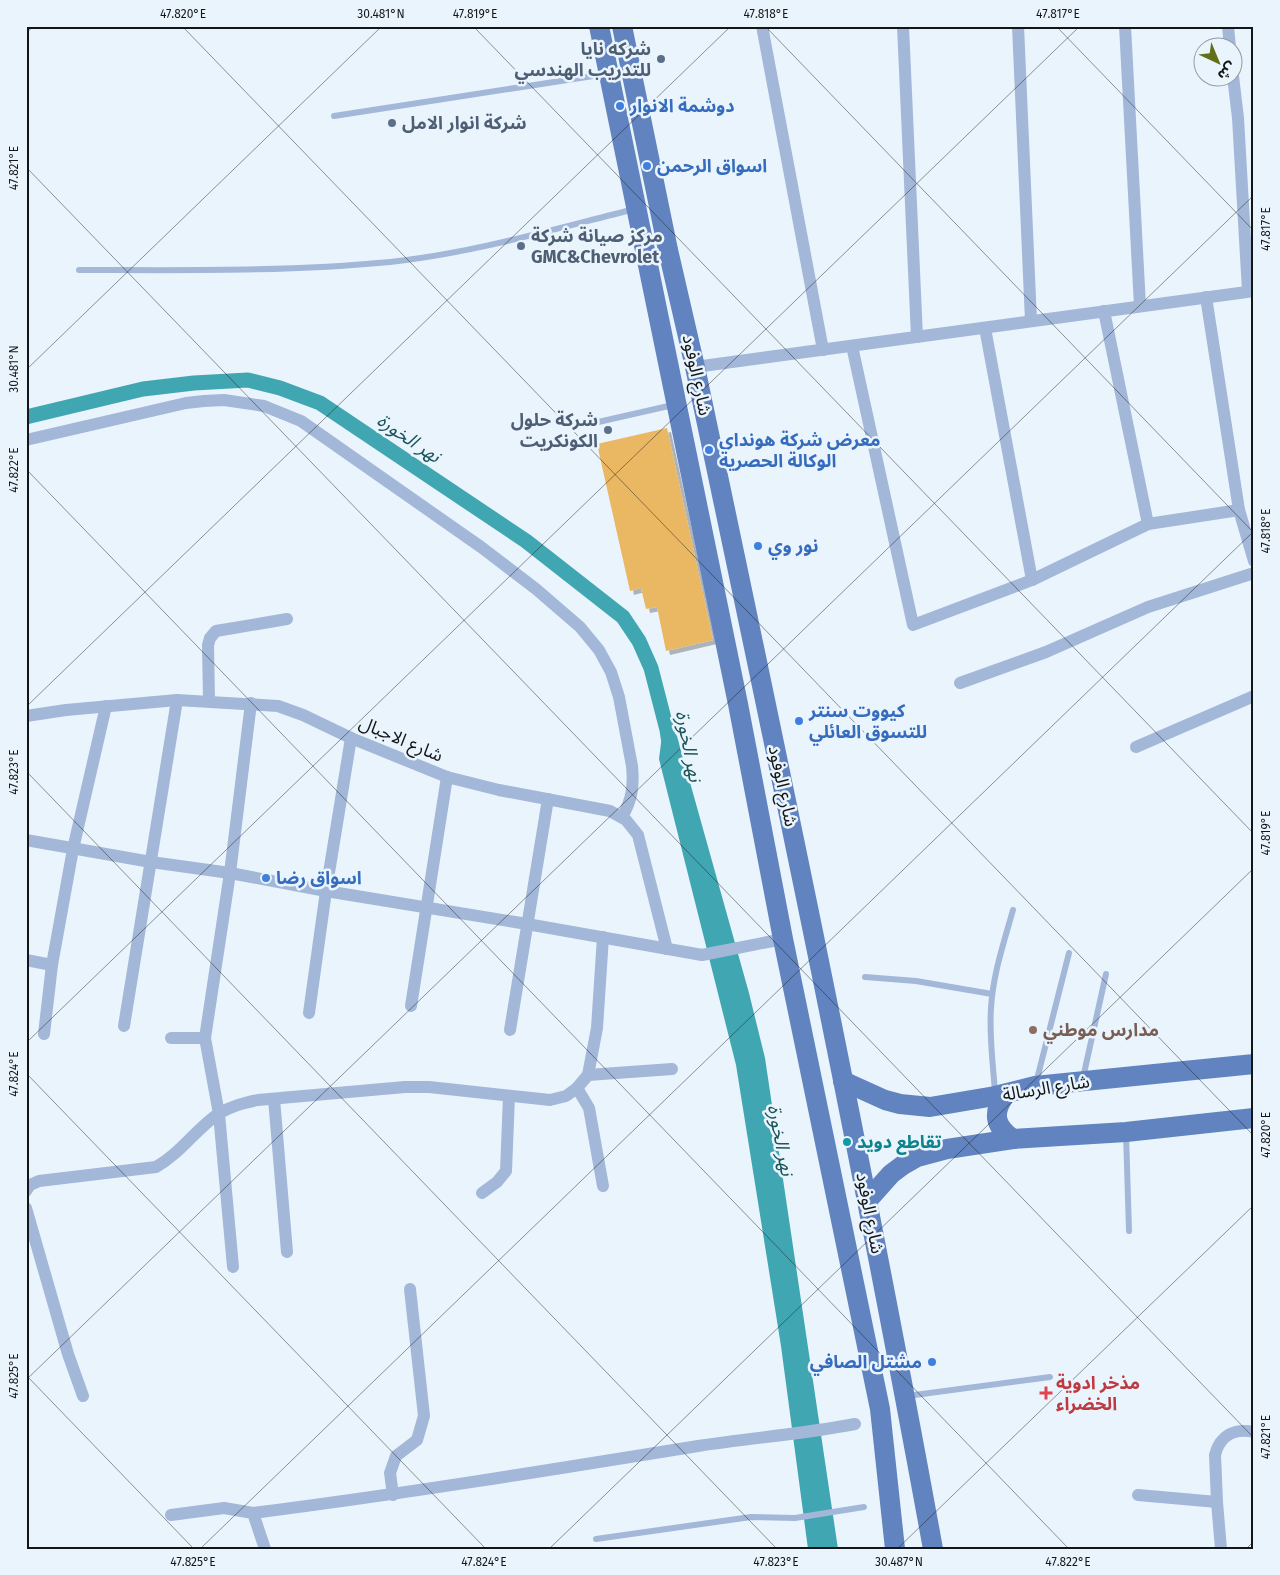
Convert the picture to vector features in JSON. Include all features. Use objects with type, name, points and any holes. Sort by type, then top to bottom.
[{"type":"main road","name":"شارع الوفود","points":[[600,26],[738,704],[783,939],[880,1409],[895,1549]]},
{"type":"main road","name":"شارع الوفود","points":[[622,26],[844,1081],[906,1396],[933,1549]]},
{"type":"main road","name":"شارع الرسالة","points":[[844,1081],[885,1100],[915,1106],[938,1106],[1001,1095],[1035,1086],[1254,1064]]},
{"type":"main road","points":[[1001,1095],[997,1113],[998,1124],[1004,1133],[1012,1139]]},
{"type":"main road","points":[[867,1201],[891,1174],[917,1157],[947,1149],[1012,1139],[1126,1132],[1254,1118]]},
{"type":"street","points":[[762,26],[823,350]]},
{"type":"street","points":[[903,26],[917,337]]},
{"type":"street","points":[[1018,26],[1031,321]]},
{"type":"street","points":[[1125,26],[1140,306]]},
{"type":"street","points":[[695,367],[1251,291],[1234,88]]},
{"type":"street","points":[[1206,297],[1239,510],[1254,561]]},
{"type":"street","points":[[1104,311],[1148,524]]},
{"type":"street","points":[[985,328],[1032,580]]},
{"type":"street","points":[[852,346],[913,625],[1032,580],[1148,524],[1239,510]]},
{"type":"street","points":[[26,440],[186,403],[204,401],[231,401],[264,406],[283,413],[312,428],[481,547],[536,589],[580,627],[591,640],[606,661],[616,684],[632,766],[634,779],[632,793],[629,806],[622,817]]},
{"type":"street","points":[[960,683],[1046,652],[1148,607],[1254,573]]},
{"type":"street","points":[[209,701],[208,645],[210,638],[216,631],[287,619]]},
{"type":"street","points":[[1136,747],[1254,696]]},
{"type":"street","points":[[124,1026],[177,700]]},
{"type":"street","name":"شارع الاجبال","points":[[26,716],[106,706],[177,700],[278,706],[447,777],[499,790],[610,811],[622,817],[633,827],[641,844],[666,949]]},
{"type":"street","points":[[233,1267],[219,1114],[205,1038],[230,873],[251,704]]},
{"type":"street","points":[[44,1034],[52,966],[73,849],[106,706]]},
{"type":"street","points":[[309,1013],[326,891],[351,738]]},
{"type":"street","points":[[411,1006],[447,777]]},
{"type":"street","points":[[510,1030],[548,800]]},
{"type":"street","points":[[26,840],[151,862],[230,873],[426,909],[527,924],[702,955],[783,939]]},
{"type":"street","points":[[28,1188],[39,1181],[156,1167],[169,1160],[201,1128],[219,1114],[240,1104],[405,1087],[429,1087],[550,1100],[566,1096],[577,1088],[588,1075],[597,1028],[603,937]]},
{"type":"street","points":[[26,960],[52,966]]},
{"type":"street","points":[[171,1038],[205,1038]]},
{"type":"street","points":[[588,1075],[672,1069]]},
{"type":"street","points":[[577,1088],[589,1108],[602,1186]]},
{"type":"street","points":[[482,1193],[497,1182],[506,1170],[509,1096]]},
{"type":"street","points":[[274,1099],[287,1252]]},
{"type":"street","points":[[26,1208],[68,1354],[83,1396]]},
{"type":"street","points":[[393,1495],[390,1473],[396,1456],[417,1440],[424,1416],[410,1289]]},
{"type":"street","points":[[171,1515],[224,1508],[253,1513],[393,1495],[855,1424]]},
{"type":"street","points":[[1221,1549],[1216,1502],[1215,1455],[1220,1442],[1230,1433],[1244,1430],[1254,1432]]},
{"type":"street","points":[[1138,1495],[1216,1502]]},
{"type":"street","points":[[253,1513],[264,1549]]},
{"type":"lane","points":[[334,116],[609,74]]},
{"type":"lane","points":[[79,270],[238,270],[390,262],[489,245],[636,208]]},
{"type":"lane","points":[[585,425],[677,404]]},
{"type":"lane","points":[[1001,1095],[990,1024],[996,971],[1013,910]]},
{"type":"lane","points":[[1035,1086],[1069,953]]},
{"type":"lane","points":[[1082,1081],[1106,974]]},
{"type":"lane","points":[[865,976],[925,982],[992,994]]},
{"type":"lane","points":[[1126,1132],[1130,1231]]},
{"type":"lane","points":[[906,1396],[1050,1377]]},
{"type":"lane","points":[[596,1539],[751,1517],[795,1518],[864,1507]]},
{"type":"water","name":"نهر الخورة","points":[[667,730],[674,732],[677,736],[749,993],[765,1058],[838,1549],[808,1549],[781,1346],[736,1065],[659,759],[661,743]]},
{"type":"building","points":[[667,428],[713,640],[666,651],[657,607],[646,609],[641,588],[630,591],[597,444]]},
{"type":"waterway","name":"نهر الخورة","points":[[26,417],[143,389],[194,383],[248,380],[280,388],[320,403],[526,541],[623,617],[639,641],[651,668],[667,730],[670,750]]},
{"type":"place","name":"شركه نايا للتدريب الهندسي","points":[[661,59]]},
{"type":"place","name":"دوشمة الانوار","points":[[620,106]]},
{"type":"place","name":"شركة انوار الامل","points":[[392,123]]},
{"type":"place","name":"اسواق الرحمن","points":[[647,166]]},
{"type":"place","name":"مركز صيانة شركة GMC&Chevrolet","points":[[521,246]]},
{"type":"place","name":"شركة حلول الكونكريت","points":[[608,430]]},
{"type":"place","name":"معرض شركة هونداي الوكالة الحصرية","points":[[709,450]]},
{"type":"place","name":"نور وي","points":[[758,546]]},
{"type":"place","name":"كيووت سنتر للتسوق العائلي","points":[[799,721]]},
{"type":"place","name":"اسواق رضا","points":[[266,878]]},
{"type":"place","name":"مدارس موطني","points":[[1033,1030]]},
{"type":"place","name":"تقاطع دويد","points":[[847,1142]]},
{"type":"place","name":"مشتل الصافي","points":[[932,1362]]},
{"type":"place","name":"مذخر ادوية الخضراء","points":[[1046,1393]]}]
